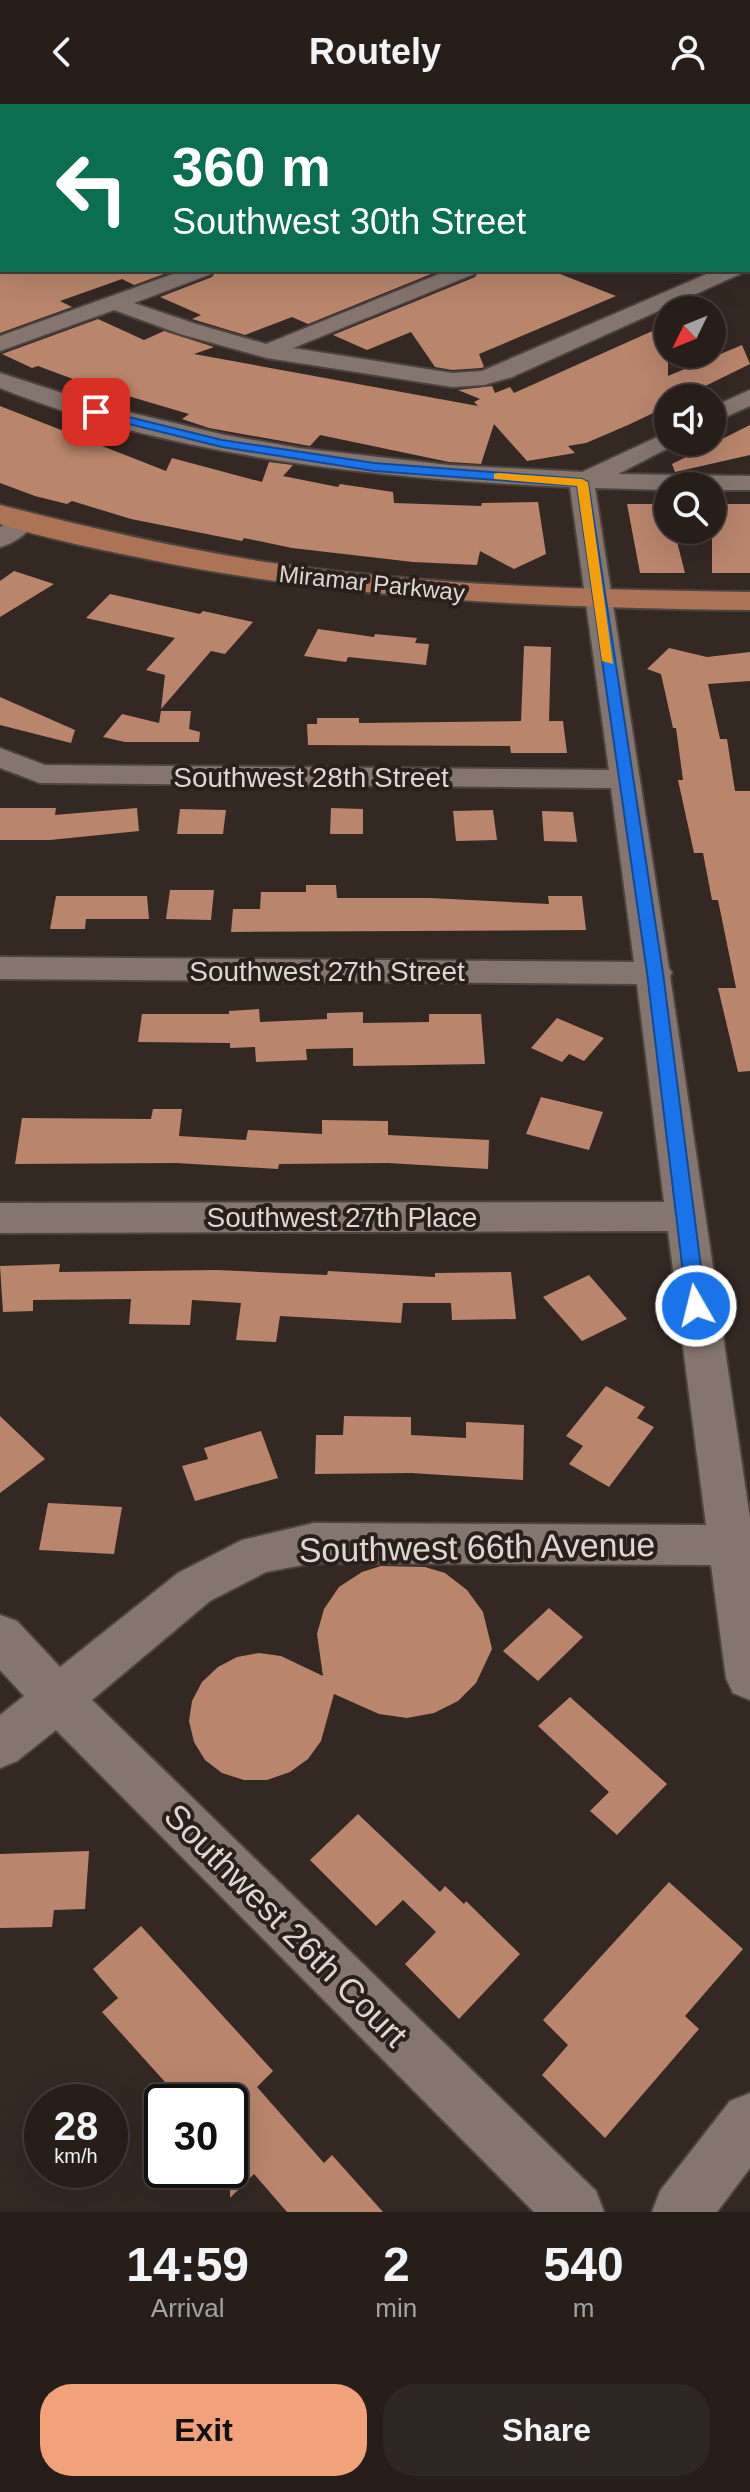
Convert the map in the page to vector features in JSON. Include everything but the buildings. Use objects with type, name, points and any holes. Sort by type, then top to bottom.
[{"type":"main road","name":"Miramar Parkway","points":[[5,530],[163,574],[307,597],[431,611],[602,610],[750,601]]},
{"type":"main road","name":"Miramar Parkway","points":[[602,610],[750,620]]},
{"type":"street","points":[[0,344],[199,272]]},
{"type":"street","points":[[267,351],[462,272]]},
{"type":"street","points":[[115,303],[188,329],[267,351],[452,380],[484,378],[504,372],[729,272]]},
{"type":"street","points":[[0,380],[96,412],[222,444],[374,467],[582,482],[750,483]]},
{"type":"street","points":[[726,409],[750,397]]},
{"type":"street","points":[[582,482],[654,446]]},
{"type":"street","points":[[582,482],[655,973],[683,1216],[750,1678]]},
{"type":"street","name":"Southwest 28th Street","points":[[0,757],[40,774],[625,779]]},
{"type":"street","name":"Southwest 27th Street","points":[[0,968],[655,973]]},
{"type":"street","name":"Southwest 27th Place","points":[[0,1218],[683,1216]]},
{"type":"street","name":"Southwest 66th Avenue","points":[[0,1745],[194,1587],[258,1554],[314,1543],[731,1545]]},
{"type":"street","name":"Southwest 26th Court","points":[[0,1636],[57,1698],[575,2212]]},
{"type":"street","points":[[681,2212],[750,2121]]},
{"type":"slow traffic","points":[[498,476],[582,482],[609,661]]},
{"type":"route","points":[[96,412],[222,444],[374,467],[582,482],[655,973],[696,1306]]}]
